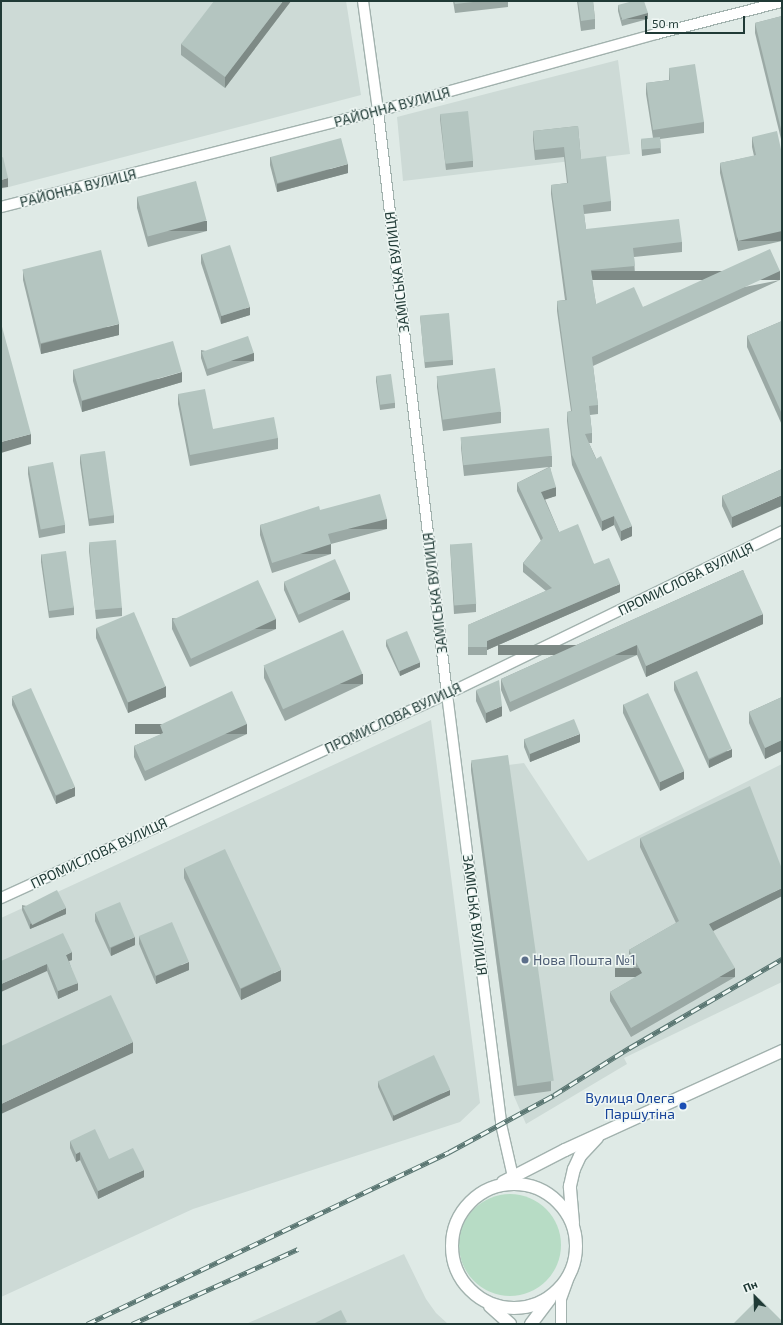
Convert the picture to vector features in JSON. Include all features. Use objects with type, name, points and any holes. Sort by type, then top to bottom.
[{"type":"street","name":"ЗАМІСЬКА ВУЛИЦЯ","points":[[363,1],[378,111],[447,694],[501,1124],[516,1180]]},
{"type":"street","name":"РАЙОННА ВУЛИЦЯ","points":[[1,207],[378,111],[656,34],[782,2]]},
{"type":"street","name":"ПРОМИСЛОВА ВУЛИЦЯ","points":[[1,898],[447,694],[782,531]]},
{"type":"street","points":[[510,1324],[467,1287],[458,1274],[452,1253],[454,1230],[464,1210],[480,1194],[496,1186],[516,1180],[565,1150],[782,1051]]},
{"type":"street","points":[[561,1324],[561,1299],[573,1266],[576,1246],[570,1186],[574,1169],[580,1156],[591,1143],[609,1129]]},
{"type":"street","points":[[516,1180],[536,1188],[554,1198],[567,1214],[575,1232]]},
{"type":"street","points":[[531,1324],[567,1278],[573,1266]]},
{"type":"street","points":[[484,1301],[506,1308],[520,1308],[542,1302],[554,1294]]},
{"type":"shaded area","points":[[1,1],[346,1],[361,95],[1,189]]},
{"type":"shaded area","points":[[618,60],[630,154],[403,181],[397,117]]},
{"type":"shaded area","points":[[431,720],[480,1103],[460,1122],[193,1209],[1,1297],[1,918]]},
{"type":"shaded area","points":[[524,763],[588,861],[782,764],[782,982],[624,1058],[627,1064],[526,1124],[514,1096],[471,770]]},
{"type":"shaded area","points":[[404,1254],[426,1299],[436,1313],[448,1324],[246,1324]]},
{"type":"green space","points":[[510,1194],[529,1198],[546,1209],[557,1226],[561,1245],[557,1264],[546,1281],[529,1292],[510,1296],[491,1292],[474,1281],[463,1264],[459,1245],[463,1226],[474,1209],[491,1198]]},
{"type":"building","points":[[214,1],[283,1],[225,77],[181,44]]},
{"type":"building","points":[[454,1],[482,1],[455,4]]},
{"type":"building","points":[[578,1],[593,1],[595,19],[581,21]]},
{"type":"building","points":[[633,1],[644,1],[648,13],[622,20],[618,5]]},
{"type":"building","points":[[782,16],[782,129],[781,129],[755,23]]},
{"type":"building","points":[[695,64],[704,122],[653,130],[646,83],[670,80],[669,68]]},
{"type":"building","points":[[468,111],[473,161],[445,164],[440,114]]},
{"type":"building","points":[[578,126],[581,159],[606,156],[611,201],[583,205],[586,229],[679,219],[682,242],[633,248],[635,266],[591,270],[596,304],[634,287],[643,307],[770,249],[780,271],[592,357],[598,405],[589,406],[592,433],[585,434],[596,459],[601,456],[632,526],[621,531],[614,516],[602,521],[572,455],[567,412],[572,411],[557,301],[567,300],[551,185],[568,183],[564,147],[535,150],[533,131]]},
{"type":"building","points":[[777,131],[782,154],[782,231],[738,241],[720,163],[756,155],[752,137]]},
{"type":"building","points":[[660,137],[661,148],[642,150],[641,139]]},
{"type":"building","points":[[341,138],[348,164],[277,183],[270,157]]},
{"type":"building","points":[[3,157],[8,178],[1,180],[1,158]]},
{"type":"building","points":[[196,181],[207,221],[148,236],[137,197]]},
{"type":"building","points":[[230,245],[250,307],[222,316],[201,254]]},
{"type":"building","points":[[101,250],[119,324],[41,343],[22,270]]},
{"type":"building","points":[[449,313],[453,360],[424,362],[420,316]]},
{"type":"building","points":[[782,321],[782,414],[747,336]]},
{"type":"building","points":[[1,323],[31,434],[1,442]]},
{"type":"building","points":[[248,336],[254,353],[208,369],[202,352]]},
{"type":"building","points":[[173,341],[182,372],[82,400],[73,370]]},
{"type":"building","points":[[495,368],[501,412],[443,420],[437,376]]},
{"type":"building","points":[[391,374],[395,403],[380,405],[376,376]]},
{"type":"building","points":[[205,389],[213,429],[274,417],[278,438],[190,455],[178,394]]},
{"type":"building","points":[[549,428],[552,456],[463,465],[460,437]]},
{"type":"building","points":[[105,451],[114,515],[89,519],[80,454]]},
{"type":"building","points":[[53,462],[65,525],[41,530],[28,467]]},
{"type":"building","points":[[550,467],[556,487],[541,492],[559,532],[578,524],[594,564],[609,558],[620,584],[487,641],[487,647],[468,647],[468,625],[552,588],[523,563],[543,538],[517,483]]},
{"type":"building","points":[[782,469],[782,495],[732,517],[722,496]]},
{"type":"building","points":[[380,494],[387,519],[328,534],[331,544],[272,563],[260,525],[319,506],[320,510]]},
{"type":"building","points":[[116,540],[122,608],[95,610],[89,542]]},
{"type":"building","points":[[472,543],[476,604],[454,605],[450,545]]},
{"type":"building","points":[[66,551],[74,607],[49,611],[41,554]]},
{"type":"building","points":[[335,559],[350,592],[298,615],[284,582]]},
{"type":"building","points":[[743,570],[763,614],[646,666],[637,645],[510,702],[501,679]]},
{"type":"building","points":[[258,580],[276,619],[191,659],[173,620]]},
{"type":"building","points":[[134,612],[166,687],[128,703],[96,628]]},
{"type":"building","points":[[343,630],[363,674],[283,709],[264,665]]},
{"type":"building","points":[[407,631],[420,662],[399,671],[386,640]]},
{"type":"building","points":[[697,671],[732,749],[709,759],[674,681]]},
{"type":"building","points":[[499,680],[502,706],[486,713],[476,690]]},
{"type":"building","points":[[31,688],[75,787],[56,795],[12,697]]},
{"type":"building","points":[[232,691],[247,724],[145,771],[134,746],[163,733],[160,725]]},
{"type":"building","points":[[648,693],[684,771],[660,782],[624,704]]},
{"type":"building","points":[[782,697],[782,740],[765,748],[749,712]]},
{"type":"building","points":[[574,719],[580,734],[530,754],[524,739]]},
{"type":"building","points":[[508,755],[554,1081],[517,1086],[471,760]]},
{"type":"building","points":[[750,786],[782,869],[782,888],[709,924],[735,968],[631,1028],[610,992],[642,973],[629,950],[679,921],[640,838]]},
{"type":"building","points":[[225,849],[281,970],[240,989],[184,868]]},
{"type":"building","points":[[57,890],[66,908],[32,925],[23,907]]},
{"type":"building","points":[[120,902],[135,937],[110,948],[95,913]]},
{"type":"building","points":[[172,922],[189,962],[156,976],[139,936]]},
{"type":"building","points":[[63,933],[72,952],[66,955],[78,983],[58,991],[47,964],[1,984],[1,961]]},
{"type":"building","points":[[111,995],[133,1042],[1,1104],[1,1046]]},
{"type":"building","points":[[434,1055],[450,1089],[394,1116],[378,1081]]},
{"type":"building","points":[[95,1129],[109,1159],[133,1148],[144,1170],[98,1191],[80,1152],[76,1154],[70,1141]]},
{"type":"building","points":[[759,1298],[782,1321],[782,1324],[733,1324]]},
{"type":"building","points":[[341,1310],[347,1322],[342,1324],[313,1324]]},
{"type":"railway","points":[[87,1324],[449,1152],[554,1095],[629,1048],[782,959]]},
{"type":"railway","points":[[132,1324],[298,1249]]},
{"type":"place","name":"Нова Пошта №1","points":[[525,960]]},
{"type":"place","name":"Вулиця Олега Паршутіна","points":[[683,1106]]}]
